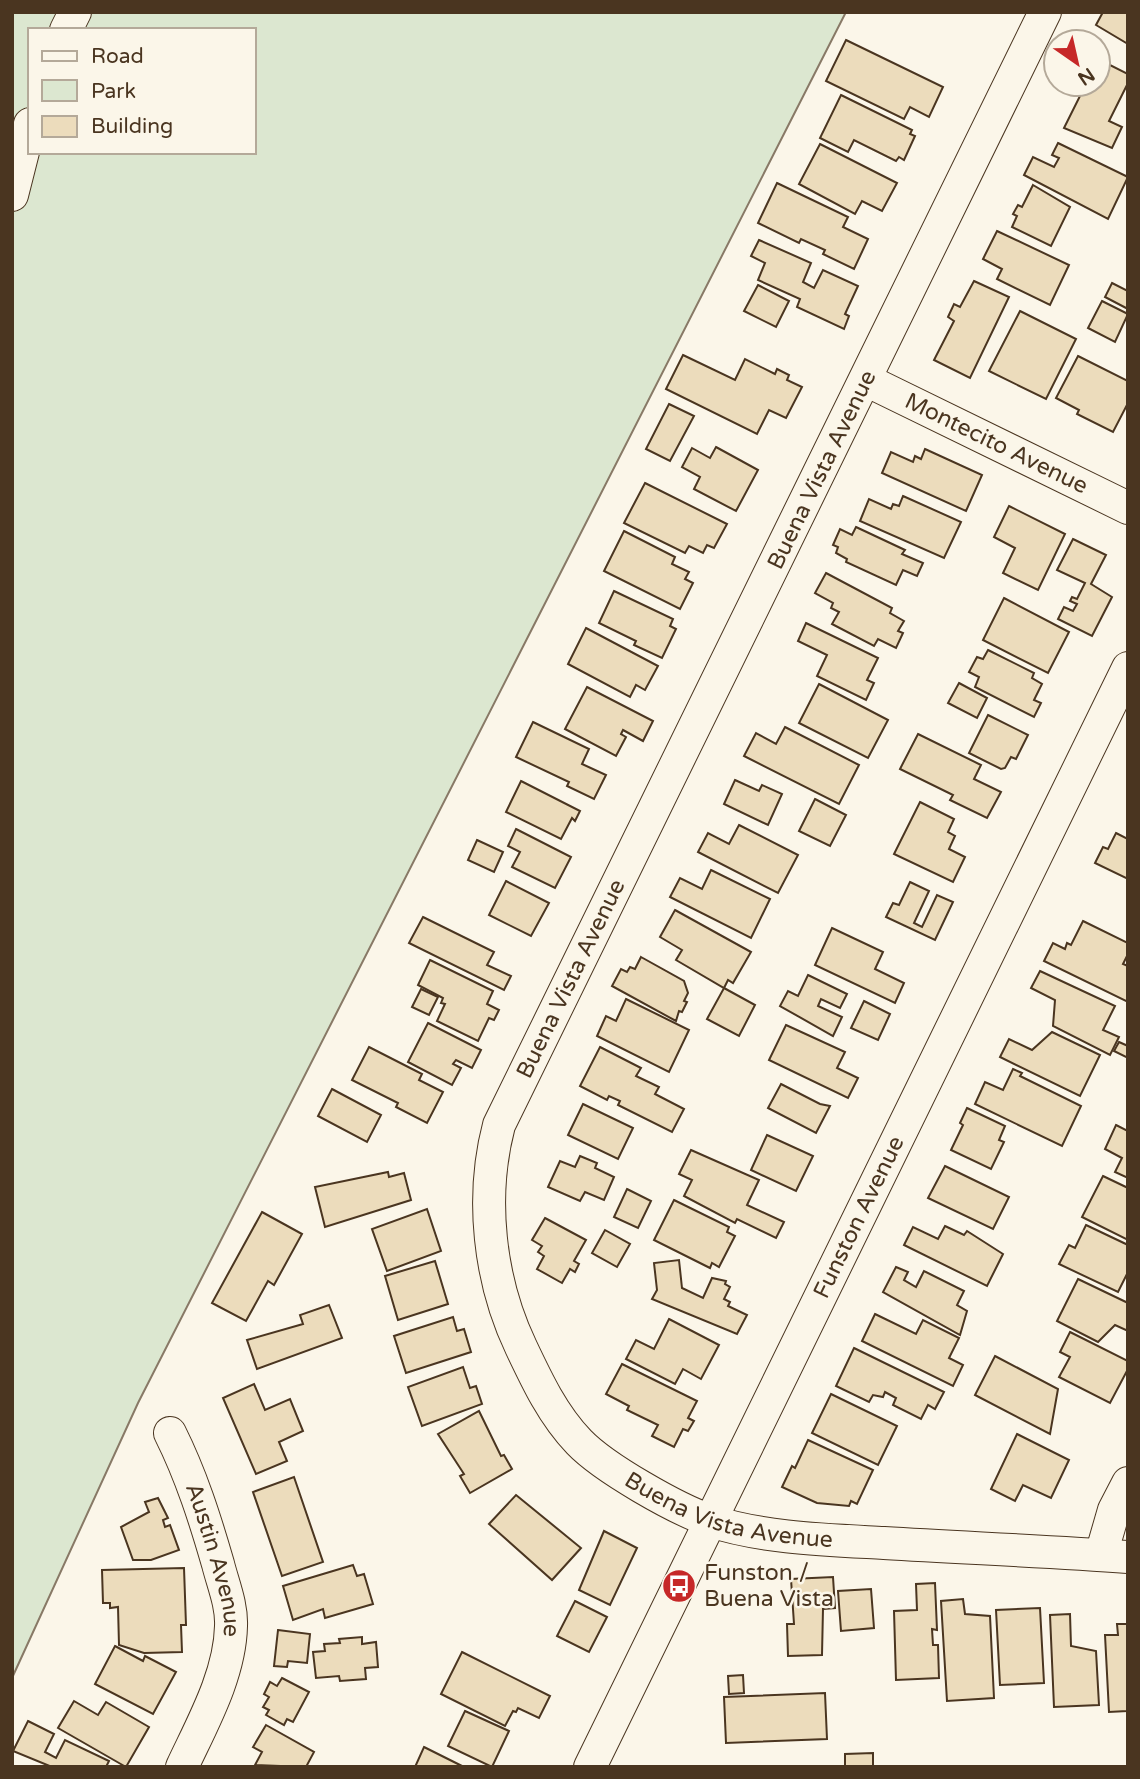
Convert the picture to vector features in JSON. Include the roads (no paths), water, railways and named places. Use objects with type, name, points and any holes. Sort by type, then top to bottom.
[{"type":"street","points":[[67,28],[75,12]]},
{"type":"street","name":"Buena Vista Avenue","points":[[1045,12],[499,1125],[491,1155],[488,1184],[491,1231],[501,1291],[516,1337],[557,1415],[580,1443],[606,1464],[710,1521],[803,1539],[1114,1556]]},
{"type":"street","points":[[12,195],[28,132]]},
{"type":"street","name":"Montecito Avenue","points":[[866,380],[1128,508]]},
{"type":"street","name":"Funston Avenue","points":[[590,1767],[1128,668]]},
{"type":"street","name":"Austin Avenue","points":[[170,1433],[188,1469],[209,1535],[228,1600],[231,1628],[212,1700],[182,1767]]},
{"type":"street","points":[[1114,1556],[1114,1510],[1128,1483]]},
{"type":"place","name":"Funston / Buena Vista","points":[[679,1586]]}]
